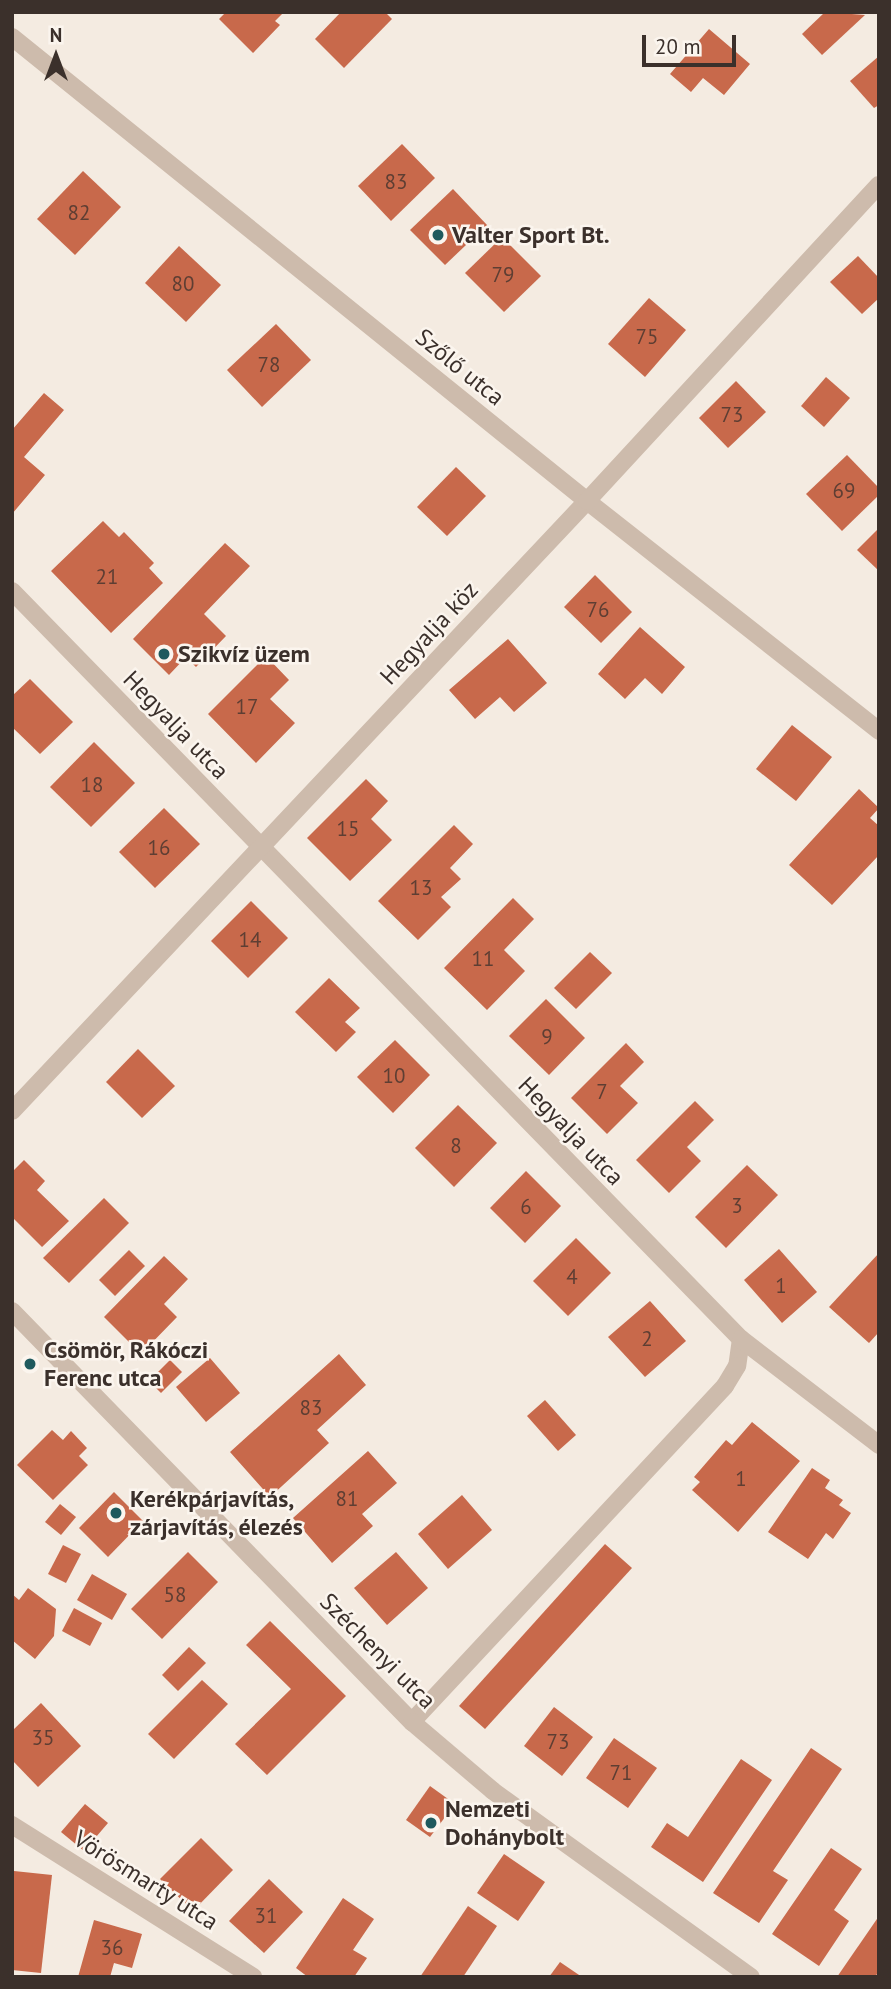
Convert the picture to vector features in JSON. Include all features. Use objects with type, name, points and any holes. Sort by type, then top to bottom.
[{"type":"street","name":"Szőlő utca","points":[[12,37],[587,501],[879,731]]},
{"type":"street","name":"Hegyalja köz","points":[[12,1111],[587,501],[879,185]]},
{"type":"street","name":"Hegyalja utca","points":[[12,591],[741,1339],[879,1445]]},
{"type":"street","name":"Széchenyi utca","points":[[12,1311],[412,1721],[494,1791],[751,1977]]},
{"type":"street","points":[[412,1721],[725,1386],[737,1366],[741,1339]]},
{"type":"street","name":"Vörösmarty utca","points":[[12,1825],[253,1977]]},
{"type":"building","points":[[226,12],[284,12],[275,21],[280,25],[253,53],[219,19]]},
{"type":"building","points":[[341,12],[385,12],[392,19],[344,68],[315,39]]},
{"type":"building","points":[[825,12],[865,15],[822,55],[802,34]]},
{"type":"building","points":[[709,29],[750,64],[724,95],[703,78],[691,92],[670,74]]},
{"type":"building","points":[[879,56],[879,105],[874,108],[850,81]]},
{"type":"building","points":[[402,144],[435,178],[391,221],[358,186]]},
{"type":"building","points":[[83,171],[121,207],[75,255],[37,219]]},
{"type":"building","points":[[453,189],[487,225],[445,265],[410,230]]},
{"type":"building","points":[[502,237],[541,276],[504,312],[465,273]]},
{"type":"building","points":[[179,246],[221,285],[186,322],[145,283]]},
{"type":"building","points":[[858,256],[879,278],[879,298],[862,314],[830,282]]},
{"type":"building","points":[[649,298],[686,330],[645,377],[608,344]]},
{"type":"building","points":[[276,324],[311,360],[262,407],[227,370]]},
{"type":"building","points":[[826,377],[850,398],[824,427],[801,406]]},
{"type":"building","points":[[736,381],[766,412],[728,448],[699,418]]},
{"type":"building","points":[[44,393],[64,410],[24,457],[45,475],[12,514],[12,430]]},
{"type":"building","points":[[847,455],[879,488],[879,495],[842,531],[806,494]]},
{"type":"building","points":[[456,467],[486,496],[447,536],[417,507]]},
{"type":"building","points":[[103,521],[119,537],[124,532],[154,563],[149,568],[163,583],[111,633],[51,571]]},
{"type":"building","points":[[879,528],[879,571],[857,550]]},
{"type":"building","points":[[225,543],[250,566],[204,614],[226,636],[196,667],[186,657],[169,675],[133,639]]},
{"type":"building","points":[[595,575],[632,612],[601,643],[564,607]]},
{"type":"building","points":[[640,627],[685,667],[662,694],[645,678],[625,699],[598,674]]},
{"type":"building","points":[[508,639],[547,683],[514,712],[500,697],[475,719],[449,690]]},
{"type":"building","points":[[266,656],[289,680],[270,699],[295,723],[256,763],[208,714]]},
{"type":"building","points":[[30,679],[73,722],[40,754],[12,727],[12,696]]},
{"type":"building","points":[[792,725],[832,757],[796,801],[756,769]]},
{"type":"building","points":[[94,742],[135,783],[91,827],[50,787]]},
{"type":"building","points":[[366,779],[388,801],[371,819],[392,840],[350,881],[307,838]]},
{"type":"building","points":[[859,789],[879,808],[870,818],[879,826],[879,855],[832,905],[789,865]]},
{"type":"building","points":[[164,808],[200,844],[155,888],[119,852]]},
{"type":"building","points":[[454,825],[473,844],[450,868],[461,879],[441,897],[451,907],[418,940],[378,901]]},
{"type":"building","points":[[513,898],[534,919],[504,950],[525,971],[487,1010],[444,968]]},
{"type":"building","points":[[251,901],[288,938],[248,978],[211,941]]},
{"type":"building","points":[[590,952],[612,973],[576,1009],[554,988]]},
{"type":"building","points":[[329,978],[360,1008],[345,1022],[356,1032],[336,1052],[295,1012]]},
{"type":"building","points":[[546,999],[585,1038],[549,1075],[509,1036]]},
{"type":"building","points":[[395,1040],[430,1075],[393,1113],[357,1077]]},
{"type":"building","points":[[626,1043],[644,1062],[620,1086],[638,1103],[607,1134],[571,1098]]},
{"type":"building","points":[[138,1049],[175,1086],[142,1118],[106,1082]]},
{"type":"building","points":[[695,1101],[714,1120],[687,1147],[701,1161],[669,1193],[636,1160]]},
{"type":"building","points":[[458,1105],[497,1143],[454,1187],[415,1148]]},
{"type":"building","points":[[24,1160],[45,1181],[37,1190],[69,1221],[42,1247],[12,1217],[12,1172]]},
{"type":"building","points":[[747,1165],[778,1195],[726,1248],[695,1217]]},
{"type":"building","points":[[526,1171],[561,1206],[525,1243],[490,1208]]},
{"type":"building","points":[[104,1198],[129,1223],[69,1283],[43,1258]]},
{"type":"building","points":[[576,1238],[611,1273],[568,1316],[533,1281]]},
{"type":"building","points":[[779,1249],[817,1292],[782,1323],[744,1280]]},
{"type":"building","points":[[129,1250],[145,1266],[115,1296],[99,1280]]},
{"type":"building","points":[[879,1253],[879,1332],[869,1343],[829,1307]]},
{"type":"building","points":[[164,1256],[188,1279],[164,1304],[177,1317],[141,1354],[104,1317]]},
{"type":"building","points":[[650,1301],[686,1341],[645,1377],[608,1337]]},
{"type":"building","points":[[339,1354],[366,1385],[317,1430],[329,1443],[270,1497],[230,1452]]},
{"type":"building","points":[[210,1358],[240,1393],[206,1422],[176,1387]]},
{"type":"building","points":[[170,1360],[182,1372],[161,1393],[149,1381]]},
{"type":"building","points":[[545,1400],[576,1435],[558,1451],[527,1416]]},
{"type":"building","points":[[752,1422],[800,1461],[738,1532],[692,1490],[700,1482],[694,1477],[726,1440],[732,1445]]},
{"type":"building","points":[[52,1430],[63,1440],[71,1431],[87,1448],[79,1456],[88,1465],[53,1500],[17,1465]]},
{"type":"building","points":[[368,1451],[397,1483],[362,1514],[373,1526],[332,1563],[293,1518]]},
{"type":"building","points":[[812,1468],[830,1480],[825,1488],[843,1500],[839,1505],[851,1513],[833,1539],[826,1533],[808,1559],[768,1532]]},
{"type":"building","points":[[114,1492],[143,1521],[108,1557],[79,1528]]},
{"type":"building","points":[[462,1495],[492,1530],[448,1569],[418,1534]]},
{"type":"building","points":[[60,1504],[76,1517],[61,1535],[45,1522]]},
{"type":"building","points":[[605,1544],[632,1568],[485,1729],[459,1706]]},
{"type":"building","points":[[63,1545],[81,1554],[66,1583],[48,1574]]},
{"type":"building","points":[[188,1552],[218,1582],[162,1639],[131,1609]]},
{"type":"building","points":[[396,1552],[428,1588],[387,1625],[354,1588]]},
{"type":"building","points":[[92,1574],[127,1594],[112,1620],[77,1600]]},
{"type":"building","points":[[28,1588],[56,1609],[54,1636],[35,1659],[12,1640],[12,1594],[19,1600]]},
{"type":"building","points":[[74,1608],[102,1623],[90,1646],[62,1631]]},
{"type":"building","points":[[270,1621],[346,1696],[267,1775],[235,1744],[291,1689],[246,1645]]},
{"type":"building","points":[[189,1647],[206,1663],[178,1691],[162,1675]]},
{"type":"building","points":[[202,1680],[228,1704],[174,1759],[148,1734]]},
{"type":"building","points":[[41,1703],[81,1746],[38,1787],[12,1760],[12,1731]]},
{"type":"building","points":[[554,1707],[593,1737],[562,1776],[524,1746]]},
{"type":"building","points":[[614,1738],[657,1768],[628,1808],[586,1778]]},
{"type":"building","points":[[811,1748],[842,1769],[773,1871],[788,1880],[759,1923],[713,1893]]},
{"type":"building","points":[[741,1759],[772,1780],[703,1882],[651,1847],[667,1823],[688,1837]]},
{"type":"building","points":[[430,1786],[455,1804],[430,1837],[406,1820]]},
{"type":"building","points":[[85,1804],[108,1823],[84,1851],[61,1832]]},
{"type":"building","points":[[201,1838],[233,1870],[193,1911],[160,1879]]},
{"type":"building","points":[[831,1848],[862,1869],[834,1910],[849,1921],[819,1966],[772,1934]]},
{"type":"building","points":[[504,1854],[545,1882],[518,1921],[477,1893]]},
{"type":"building","points":[[14,1871],[52,1875],[41,1973],[12,1970]]},
{"type":"building","points":[[269,1879],[303,1912],[264,1953],[229,1921]]},
{"type":"building","points":[[343,1898],[374,1919],[353,1950],[367,1958],[354,1977],[308,1977],[296,1968]]},
{"type":"building","points":[[468,1906],[497,1926],[463,1977],[420,1977]]},
{"type":"building","points":[[879,1916],[879,1971],[875,1977],[837,1977]]},
{"type":"building","points":[[94,1920],[142,1934],[132,1968],[114,1963],[110,1977],[78,1977]]},
{"type":"building","points":[[560,1962],[582,1977],[549,1977]]},
{"type":"place","name":"Valter Sport Bt.","points":[[438,235]]},
{"type":"place","name":"Szikvíz üzem","points":[[164,654]]},
{"type":"place","name":"Csömör, Rákóczi Ferenc utca","points":[[30,1364]]},
{"type":"place","name":"Kerékpárjavítás, zárjavítás, élezés","points":[[116,1513]]},
{"type":"place","name":"Nemzeti Dohánybolt","points":[[431,1823]]}]
